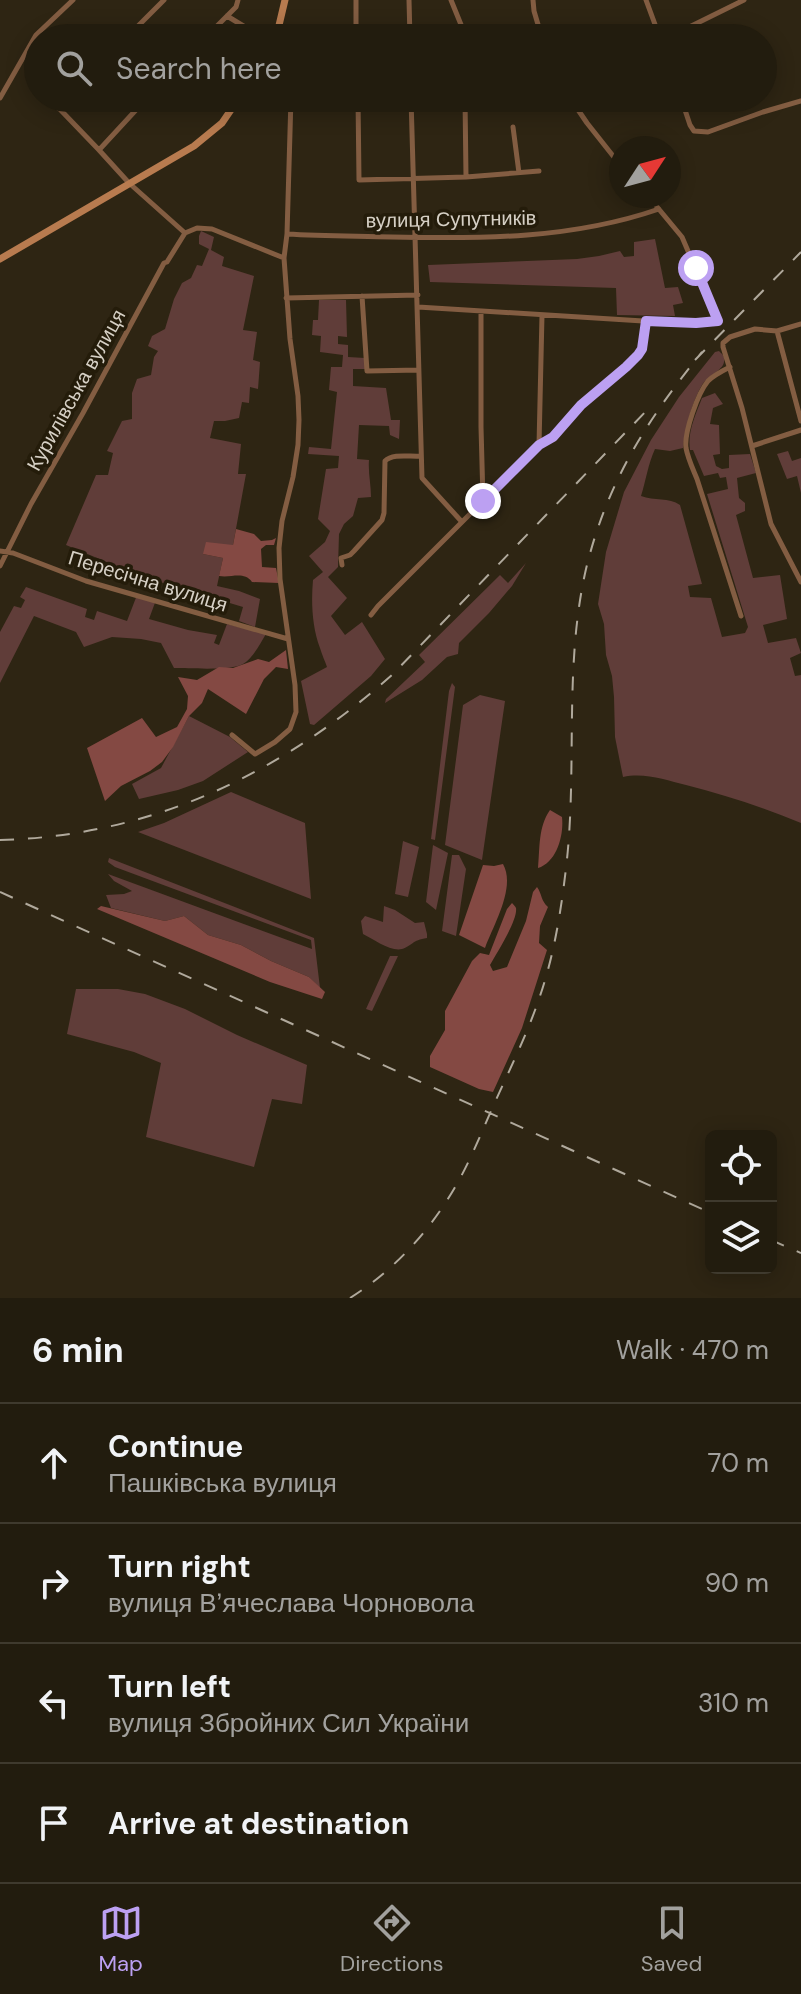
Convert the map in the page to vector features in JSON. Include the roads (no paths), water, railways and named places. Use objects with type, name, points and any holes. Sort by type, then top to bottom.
[{"type":"street","points":[[48,24],[73,0]]},
{"type":"street","points":[[140,24],[164,0]]},
{"type":"street","points":[[219,24],[236,7],[238,0]]},
{"type":"street","points":[[279,24],[285,0]]},
{"type":"street","points":[[356,0],[356,24]]},
{"type":"street","points":[[409,0],[410,24]]},
{"type":"street","points":[[451,0],[461,24]]},
{"type":"street","points":[[533,0],[538,24]]},
{"type":"street","points":[[646,0],[655,24]]},
{"type":"street","points":[[695,24],[744,0]]},
{"type":"street","points":[[227,16],[240,24]]},
{"type":"street","points":[[0,98],[24,56]]},
{"type":"street","points":[[777,108],[801,101]]},
{"type":"street","points":[[62,112],[129,183],[185,233],[197,228],[212,229],[284,258]]},
{"type":"street","points":[[99,150],[134,112]]},
{"type":"street","points":[[0,259],[194,146],[222,123],[229,112]]},
{"type":"street","points":[[232,735],[255,754],[290,729],[296,712],[279,548],[298,445],[299,420],[284,258],[291,112]]},
{"type":"street","points":[[358,112],[359,180],[412,180],[539,171]]},
{"type":"street","points":[[411,112],[422,478],[462,522]]},
{"type":"street","points":[[465,112],[466,177]]},
{"type":"street","points":[[580,112],[609,150]]},
{"type":"street","points":[[686,112],[694,131],[708,132],[763,112]]},
{"type":"street","points":[[513,127],[519,173]]},
{"type":"street","points":[[418,307],[646,321],[718,321],[682,237],[659,209]]},
{"type":"street","name":"вулиця Супутників","points":[[287,234],[453,239],[528,236],[596,227],[659,209]]},
{"type":"street","name":"Курилівська вулиця","points":[[0,566],[164,263],[185,233]]},
{"type":"street","points":[[286,298],[418,295]]},
{"type":"street","points":[[362,296],[367,371],[419,370]]},
{"type":"street","points":[[481,311],[483,501]]},
{"type":"street","points":[[539,445],[542,315]]},
{"type":"street","points":[[371,615],[539,445],[553,437],[581,405],[638,355],[642,349],[646,321]]},
{"type":"street","points":[[801,324],[777,331],[750,330],[723,343],[771,524],[801,582]]},
{"type":"street","points":[[777,331],[801,421]]},
{"type":"street","points":[[730,367],[711,378],[703,389],[685,443],[741,616]]},
{"type":"street","points":[[752,446],[801,430]]},
{"type":"street","points":[[342,565],[341,558],[350,555],[382,520],[385,461],[394,457],[421,456]]},
{"type":"street","name":"Пересічна вулиця","points":[[0,551],[86,581],[288,639]]},
{"type":"railway","points":[[695,360],[801,252]]},
{"type":"railway","points":[[350,1298],[395,1263],[421,1236],[444,1205],[471,1157],[535,1009],[554,945],[565,876],[570,823],[575,641],[586,569],[605,508],[631,453],[702,352]]},
{"type":"railway","points":[[0,840],[56,836],[161,812],[259,770],[305,742],[392,675],[651,406]]},
{"type":"railway","points":[[0,892],[705,1210]]},
{"type":"railway","points":[[777,1243],[801,1253]]}]
